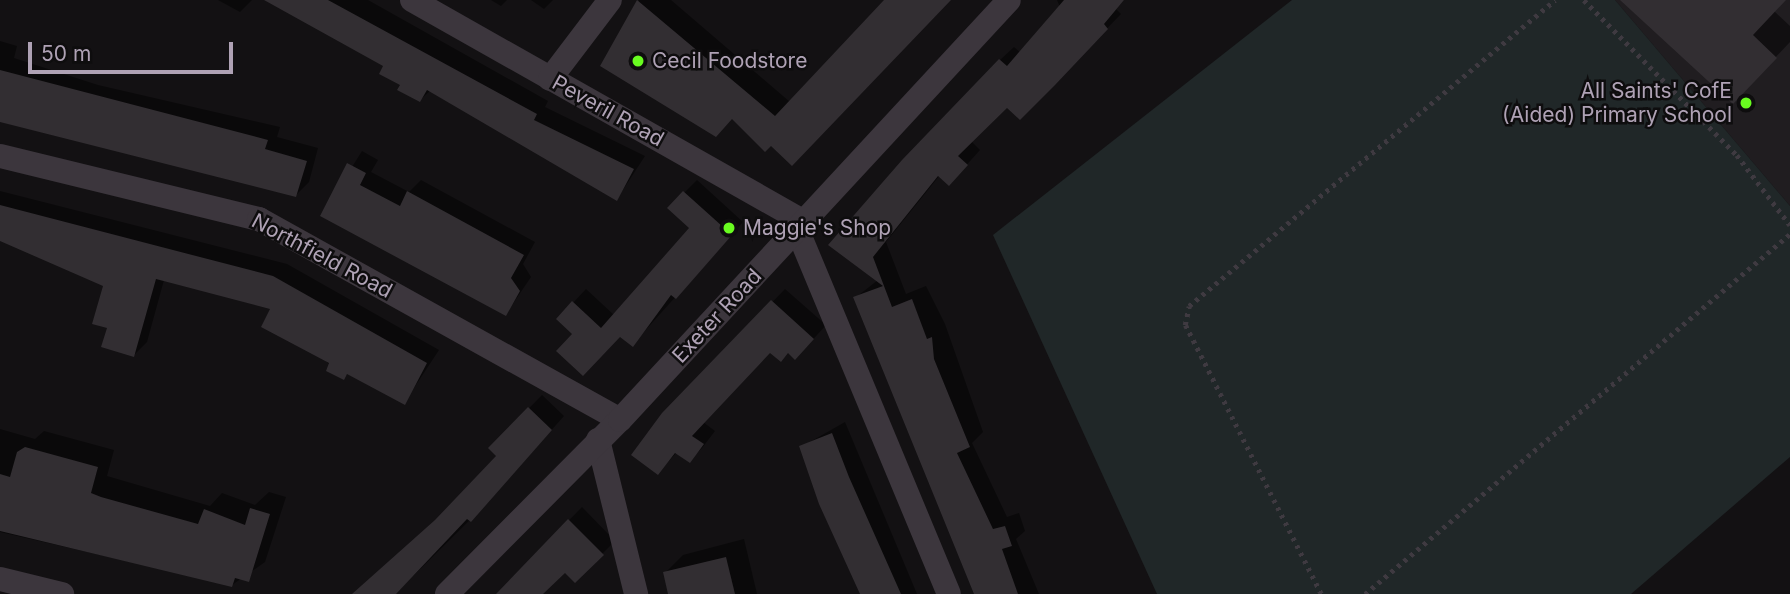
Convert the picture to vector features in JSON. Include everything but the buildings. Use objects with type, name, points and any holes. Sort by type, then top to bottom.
[{"type":"street","name":"Peveril Road","points":[[412,0],[801,225]]},
{"type":"street","points":[[550,79],[610,0]]},
{"type":"street","name":"Exeter Road","points":[[447,594],[620,420],[1009,0]]},
{"type":"street","name":"Northfield Road","points":[[0,156],[259,219],[620,420]]},
{"type":"street","points":[[801,225],[949,594]]},
{"type":"street","points":[[598,440],[636,594]]},
{"type":"street","points":[[0,579],[62,594]]},
{"type":"path","points":[[1321,594],[1185,326],[1189,306],[1555,0]]},
{"type":"path","points":[[1584,0],[1737,155],[1790,225]]},
{"type":"path","points":[[1365,594],[1790,234]]},
{"type":"shaded area","points":[[1292,0],[1615,0],[1790,206],[1790,457],[1631,594],[1157,594],[993,235]]},
{"type":"shaded area","name":"All Saints' CofE (Aided) Primary School","points":[[1615,0],[1790,0],[1790,206]]},
{"type":"place","name":"Cecil Foodstore","points":[[638,61]]},
{"type":"place","name":"All Saints' CofE (Aided) Primary School","points":[[1746,103]]},
{"type":"place","name":"Maggie's Shop","points":[[729,228]]}]
